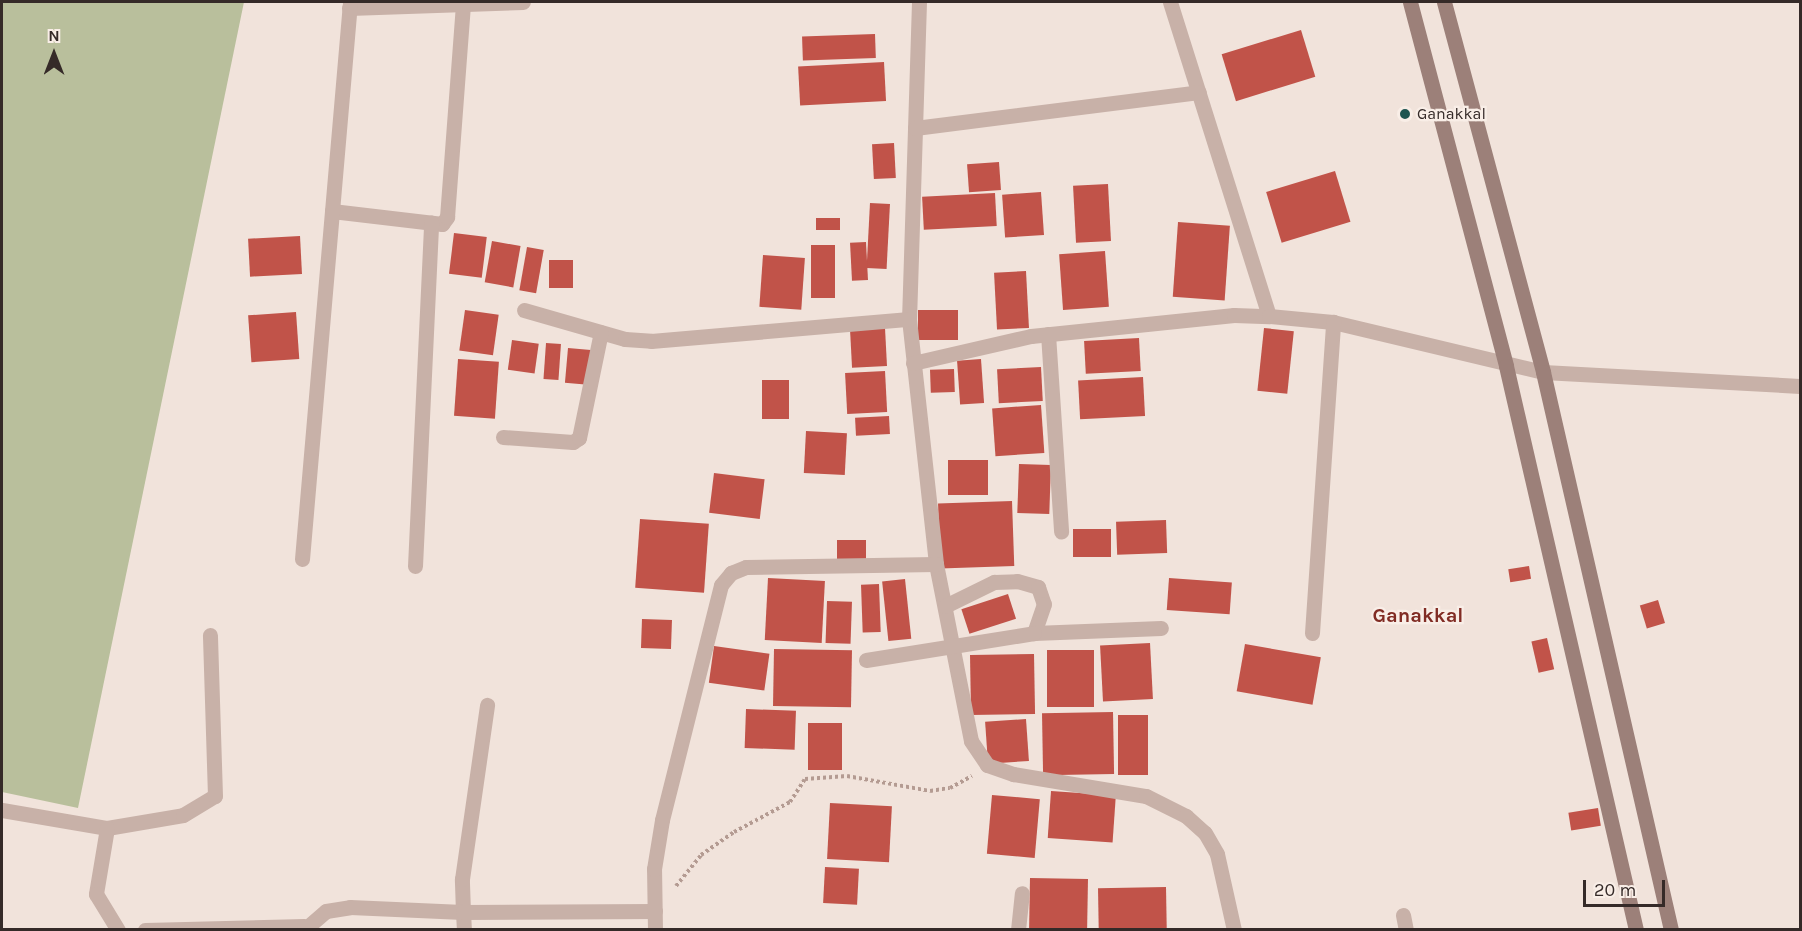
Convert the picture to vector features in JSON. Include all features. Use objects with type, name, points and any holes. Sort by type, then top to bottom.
[{"type":"main road","points":[[1410,2],[1506,366],[1636,930]]},
{"type":"main road","points":[[1444,2],[1543,372],[1671,930]]},
{"type":"street","points":[[302,559],[350,5],[523,2]]},
{"type":"street","points":[[918,2],[909,319],[936,564],[971,741],[987,765],[1013,774],[1146,796],[1186,816],[1205,833],[1217,854],[1234,930]]},
{"type":"street","points":[[1170,2],[1269,316]]},
{"type":"street","points":[[332,211],[442,224],[447,217],[463,4]]},
{"type":"street","points":[[915,128],[1199,92]]},
{"type":"street","points":[[415,566],[431,222]]},
{"type":"street","points":[[525,310],[601,332],[651,341],[909,319]]},
{"type":"street","points":[[913,363],[1048,334],[1234,315],[1333,322],[1506,366],[1543,372],[1800,387]]},
{"type":"street","points":[[1312,633],[1333,322]]},
{"type":"street","points":[[503,437],[573,442],[579,438],[601,332]]},
{"type":"street","points":[[1048,334],[1061,532]]},
{"type":"street","points":[[655,930],[654,869],[662,820],[721,585],[731,573],[746,567],[936,564]]},
{"type":"street","points":[[945,606],[994,582],[1017,581],[1038,587],[1044,604],[1034,633]]},
{"type":"street","points":[[866,660],[1034,633],[1161,628]]},
{"type":"street","points":[[2,810],[107,828],[183,815],[215,796],[210,635]]},
{"type":"street","points":[[464,930],[462,879],[487,705]]},
{"type":"street","points":[[107,828],[96,894],[118,930]]},
{"type":"street","points":[[1018,930],[1022,893]]},
{"type":"street","points":[[146,930],[304,928],[326,911],[350,907],[463,912],[655,911]]},
{"type":"path","points":[[655,911],[701,855],[734,832],[790,802],[805,779],[848,776],[930,791],[950,788],[987,765]]},
{"type":"green space","points":[[2,2],[244,2],[78,808],[2,792]]},
{"type":"building","points":[[1301,30],[1315,77],[1236,101],[1222,54]]},
{"type":"building","points":[[875,34],[876,58],[803,61],[802,37]]},
{"type":"building","points":[[884,62],[886,101],[800,105],[798,67]]},
{"type":"building","points":[[894,143],[896,178],[874,179],[872,144]]},
{"type":"building","points":[[999,162],[1001,190],[969,192],[967,164]]},
{"type":"building","points":[[1335,171],[1350,222],[1282,243],[1266,192]]},
{"type":"building","points":[[1108,184],[1111,241],[1076,243],[1073,186]]},
{"type":"building","points":[[1041,192],[1044,235],[1005,238],[1002,195]]},
{"type":"building","points":[[995,193],[997,226],[924,230],[922,197]]},
{"type":"building","points":[[870,203],[890,204],[887,269],[867,268]]},
{"type":"building","points":[[816,218],[840,218],[840,230],[816,230]]},
{"type":"building","points":[[1178,222],[1230,226],[1225,300],[1173,297]]},
{"type":"building","points":[[454,233],[487,237],[482,278],[449,274]]},
{"type":"building","points":[[300,236],[302,274],[250,277],[248,239]]},
{"type":"building","points":[[492,241],[521,246],[513,287],[485,282]]},
{"type":"building","points":[[866,242],[868,280],[852,281],[850,243]]},
{"type":"building","points":[[811,245],[835,245],[835,298],[811,298]]},
{"type":"building","points":[[527,247],[544,250],[536,293],[519,290]]},
{"type":"building","points":[[1105,251],[1109,307],[1063,310],[1059,254]]},
{"type":"building","points":[[763,255],[805,258],[801,310],[759,307]]},
{"type":"building","points":[[549,260],[573,260],[573,288],[549,288]]},
{"type":"building","points":[[1026,271],[1029,328],[997,330],[994,273]]},
{"type":"building","points":[[465,310],[499,315],[493,355],[459,351]]},
{"type":"building","points":[[918,310],[958,310],[958,340],[918,340]]},
{"type":"building","points":[[296,312],[299,359],[251,362],[248,315]]},
{"type":"building","points":[[885,328],[887,366],[852,368],[850,330]]},
{"type":"building","points":[[1264,328],[1294,331],[1287,394],[1257,391]]},
{"type":"building","points":[[1139,338],[1141,371],[1086,374],[1084,341]]},
{"type":"building","points":[[512,340],[539,344],[535,373],[508,370]]},
{"type":"building","points":[[546,343],[561,344],[558,380],[543,379]]},
{"type":"building","points":[[568,348],[591,350],[588,385],[565,383]]},
{"type":"building","points":[[458,359],[499,362],[495,419],[454,416]]},
{"type":"building","points":[[981,359],[984,403],[960,405],[957,361]]},
{"type":"building","points":[[1041,367],[1043,401],[999,403],[997,369]]},
{"type":"building","points":[[954,369],[955,392],[931,393],[930,370]]},
{"type":"building","points":[[885,371],[887,412],[847,414],[845,373]]},
{"type":"building","points":[[1143,377],[1145,416],[1080,419],[1078,380]]},
{"type":"building","points":[[762,380],[789,380],[789,419],[762,419]]},
{"type":"building","points":[[1041,405],[1044,453],[995,456],[992,408]]},
{"type":"building","points":[[889,416],[890,434],[856,436],[855,418]]},
{"type":"building","points":[[806,431],[847,433],[845,475],[804,473]]},
{"type":"building","points":[[948,460],[988,460],[988,495],[948,495]]},
{"type":"building","points":[[1019,464],[1051,465],[1049,514],[1017,513]]},
{"type":"building","points":[[714,473],[765,479],[760,519],[709,513]]},
{"type":"building","points":[[1012,501],[1014,566],[940,569],[938,504]]},
{"type":"building","points":[[640,519],[709,524],[704,593],[635,588]]},
{"type":"building","points":[[1166,520],[1167,553],[1117,555],[1116,522]]},
{"type":"building","points":[[1073,529],[1111,529],[1111,557],[1073,557]]},
{"type":"building","points":[[837,540],[866,540],[866,559],[837,559]]},
{"type":"building","points":[[1529,566],[1531,579],[1510,582],[1508,569]]},
{"type":"building","points":[[768,578],[825,581],[822,643],[765,640]]},
{"type":"building","points":[[1169,578],[1232,582],[1230,614],[1167,610]]},
{"type":"building","points":[[905,579],[911,639],[888,641],[882,581]]},
{"type":"building","points":[[879,584],[881,632],[863,633],[861,585]]},
{"type":"building","points":[[1008,594],[1016,619],[969,634],[961,609]]},
{"type":"building","points":[[1658,600],[1665,623],[1647,629],[1640,606]]},
{"type":"building","points":[[827,601],[852,602],[851,644],[826,643]]},
{"type":"building","points":[[642,619],[672,620],[671,649],[641,648]]},
{"type":"building","points":[[1547,638],[1554,669],[1539,673],[1531,642]]},
{"type":"building","points":[[1150,643],[1153,699],[1103,702],[1100,646]]},
{"type":"building","points":[[1245,644],[1321,657],[1312,705],[1237,691]]},
{"type":"building","points":[[714,646],[769,654],[764,690],[709,683]]},
{"type":"building","points":[[774,649],[852,650],[851,707],[773,706]]},
{"type":"building","points":[[1047,650],[1094,650],[1094,707],[1047,707]]},
{"type":"building","points":[[1034,654],[1035,714],[971,715],[970,655]]},
{"type":"building","points":[[746,709],[796,711],[795,750],[745,748]]},
{"type":"building","points":[[1113,712],[1114,774],[1043,775],[1042,713]]},
{"type":"building","points":[[1118,715],[1148,715],[1148,775],[1118,775]]},
{"type":"building","points":[[1026,719],[1029,761],[988,764],[985,722]]},
{"type":"building","points":[[808,723],[842,723],[842,770],[808,770]]},
{"type":"building","points":[[1051,791],[1116,796],[1113,842],[1048,838]]},
{"type":"building","points":[[992,795],[1040,799],[1035,858],[987,854]]},
{"type":"building","points":[[830,803],[892,806],[889,862],[827,859]]},
{"type":"building","points":[[1598,808],[1601,826],[1571,830],[1568,813]]},
{"type":"building","points":[[825,867],[859,869],[857,905],[823,903]]},
{"type":"building","points":[[1030,878],[1088,879],[1087,930],[1029,930]]},
{"type":"building","points":[[1166,887],[1167,930],[1099,930],[1098,888]]},
{"type":"place","name":"Ganakkal","points":[[1405,114]]},
{"type":"district","name":"Ganakkal","points":[[1418,615]]}]
